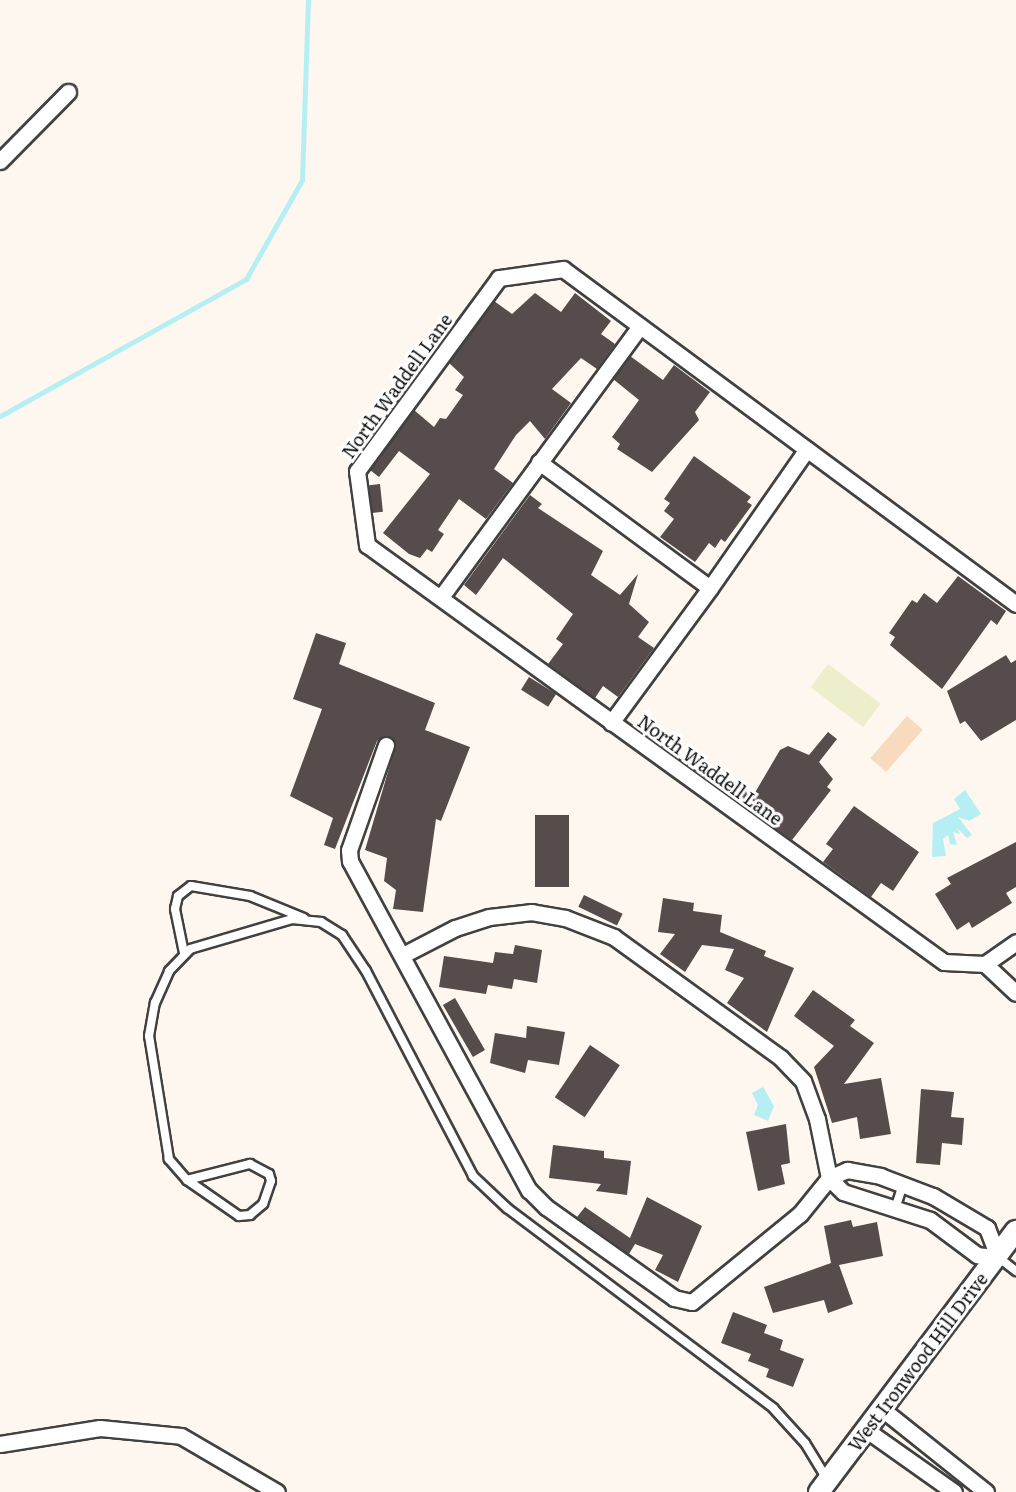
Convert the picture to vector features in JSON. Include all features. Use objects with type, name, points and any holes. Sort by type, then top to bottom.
[{"type":"street","points":[[0,161],[68,92]]},
{"type":"street","name":"North Waddell Lane","points":[[985,964],[944,962],[367,545],[357,471],[499,278],[563,269],[1016,604]]},
{"type":"street","points":[[441,597],[640,326]]},
{"type":"street","points":[[611,723],[807,450]]},
{"type":"street","points":[[539,462],[710,588]]},
{"type":"street","points":[[386,745],[349,850],[372,908],[403,955],[529,1190],[546,1207],[674,1298],[692,1302],[800,1214],[829,1178],[847,1170],[903,1185],[933,1196],[987,1228],[998,1257],[977,1255],[930,1220],[843,1192],[829,1178],[817,1119],[803,1081],[781,1058],[614,937],[565,918],[532,912],[489,917],[455,928],[403,955]]},
{"type":"street","points":[[1015,944],[985,964],[1016,993]]},
{"type":"street","name":"West Ironwood Hill Drive","points":[[824,1486],[1016,1231]]},
{"type":"street","points":[[882,1409],[986,1492]]},
{"type":"street","points":[[0,1444],[100,1428],[181,1436],[277,1492]]},
{"type":"street","points":[[865,1429],[954,1492]]},
{"type":"lane","points":[[187,1180],[250,1164],[269,1174],[271,1180],[263,1204],[244,1217],[230,1212],[187,1180],[165,1149],[149,1036],[155,1003],[184,953],[175,909],[178,896],[190,885],[250,896],[333,929],[351,948],[459,1155],[488,1193],[773,1408],[805,1443],[824,1486]]},
{"type":"lane","points":[[184,953],[292,919],[305,919]]},
{"type":"lane","points":[[895,1209],[903,1185]]},
{"type":"lane","points":[[998,1257],[1016,1270]]},
{"type":"sand","points":[[907,716],[923,730],[886,772],[870,758]]},
{"type":"green space","points":[[828,664],[881,704],[863,727],[811,687]]},
{"type":"water","points":[[965,790],[981,814],[969,821],[958,817],[972,835],[967,838],[957,828],[960,834],[953,832],[957,845],[950,844],[948,835],[943,839],[946,856],[932,857],[933,823],[960,809],[954,799]]},
{"type":"water","points":[[763,1087],[774,1106],[768,1121],[754,1115],[758,1105],[752,1093]]},
{"type":"building","points":[[535,293],[561,312],[575,293],[611,321],[601,334],[615,344],[597,369],[581,358],[552,389],[571,403],[545,439],[530,421],[516,435],[494,469],[513,483],[486,519],[459,499],[438,530],[444,534],[432,552],[427,549],[420,558],[409,554],[383,533],[430,474],[399,451],[379,477],[370,470],[414,410],[434,427],[440,418],[446,419],[463,395],[455,390],[464,377],[449,363],[494,301],[512,314]]},
{"type":"building","points":[[630,356],[663,380],[674,365],[710,392],[695,412],[699,420],[652,472],[617,449],[620,444],[612,437],[639,400],[613,379]]},
{"type":"building","points":[[694,456],[751,497],[747,502],[752,505],[725,542],[721,539],[715,548],[709,543],[695,562],[660,537],[674,519],[664,511],[670,503],[664,499]]},
{"type":"building","points":[[380,484],[383,512],[372,513],[369,485]]},
{"type":"building","points":[[530,495],[542,504],[538,508],[603,551],[591,575],[620,595],[638,574],[629,604],[649,622],[638,637],[654,648],[618,697],[603,686],[595,698],[548,664],[563,644],[556,639],[573,614],[503,558],[476,595],[464,585]]},
{"type":"building","points":[[958,576],[1006,611],[997,625],[991,620],[942,689],[890,645],[895,637],[889,633],[912,600],[917,603],[924,593],[937,603]]},
{"type":"building","points":[[316,633],[346,643],[339,664],[435,703],[425,730],[470,747],[441,821],[436,819],[423,912],[393,909],[396,890],[384,881],[387,858],[365,850],[395,748],[393,738],[384,736],[377,741],[335,849],[324,845],[333,818],[290,796],[322,709],[293,699]]},
{"type":"building","points":[[1006,655],[1011,663],[1016,660],[1016,720],[981,741],[965,721],[960,724],[947,691]]},
{"type":"building","points":[[529,677],[556,694],[548,707],[521,690]]},
{"type":"building","points":[[828,732],[837,739],[819,762],[833,779],[827,787],[831,790],[792,840],[703,776],[710,766],[753,796],[780,750],[788,746],[809,755]]},
{"type":"building","points":[[854,806],[919,852],[893,891],[881,883],[871,897],[823,862],[833,849],[826,844]]},
{"type":"building","points":[[535,815],[569,815],[569,887],[535,887]]},
{"type":"building","points":[[1016,842],[1016,887],[1006,893],[1012,903],[972,928],[969,922],[957,930],[935,894],[951,884],[947,878]]},
{"type":"building","points":[[584,895],[623,914],[617,926],[578,907]]},
{"type":"building","points":[[663,898],[694,903],[693,911],[722,915],[720,932],[766,951],[764,956],[794,968],[767,1032],[727,1003],[744,978],[725,970],[734,949],[702,945],[685,972],[660,954],[675,934],[658,932]]},
{"type":"building","points":[[515,945],[542,950],[537,983],[514,979],[512,989],[488,985],[486,994],[439,987],[444,956],[493,963],[495,952],[513,954]]},
{"type":"building","points":[[813,990],[855,1020],[850,1026],[874,1043],[844,1084],[881,1078],[891,1134],[860,1139],[857,1117],[832,1123],[814,1067],[834,1046],[794,1016]]},
{"type":"building","points":[[455,998],[485,1050],[473,1057],[443,1005]]},
{"type":"building","points":[[527,1026],[565,1032],[559,1065],[528,1060],[525,1073],[490,1063],[495,1033],[526,1038]]},
{"type":"building","points":[[590,1045],[620,1065],[585,1117],[555,1097]]},
{"type":"building","points":[[921,1089],[954,1092],[951,1117],[964,1118],[962,1145],[942,1143],[940,1165],[916,1163]]},
{"type":"building","points":[[786,1124],[790,1163],[781,1165],[785,1184],[758,1191],[746,1132]]},
{"type":"building","points":[[553,1145],[604,1151],[604,1158],[631,1161],[627,1195],[596,1191],[601,1184],[549,1178]]},
{"type":"building","points":[[647,1197],[702,1226],[678,1282],[655,1270],[663,1255],[635,1244],[629,1254],[577,1217],[585,1207],[630,1238]]},
{"type":"building","points":[[851,1220],[853,1227],[877,1222],[883,1256],[839,1265],[853,1304],[828,1313],[824,1300],[773,1313],[764,1287],[831,1263],[824,1226]]},
{"type":"building","points":[[733,1312],[767,1325],[764,1333],[783,1340],[780,1350],[804,1359],[793,1387],[766,1377],[769,1369],[748,1361],[751,1354],[721,1343]]},
{"type":"waterway","points":[[0,416],[246,279],[302,180],[308,0]]}]
